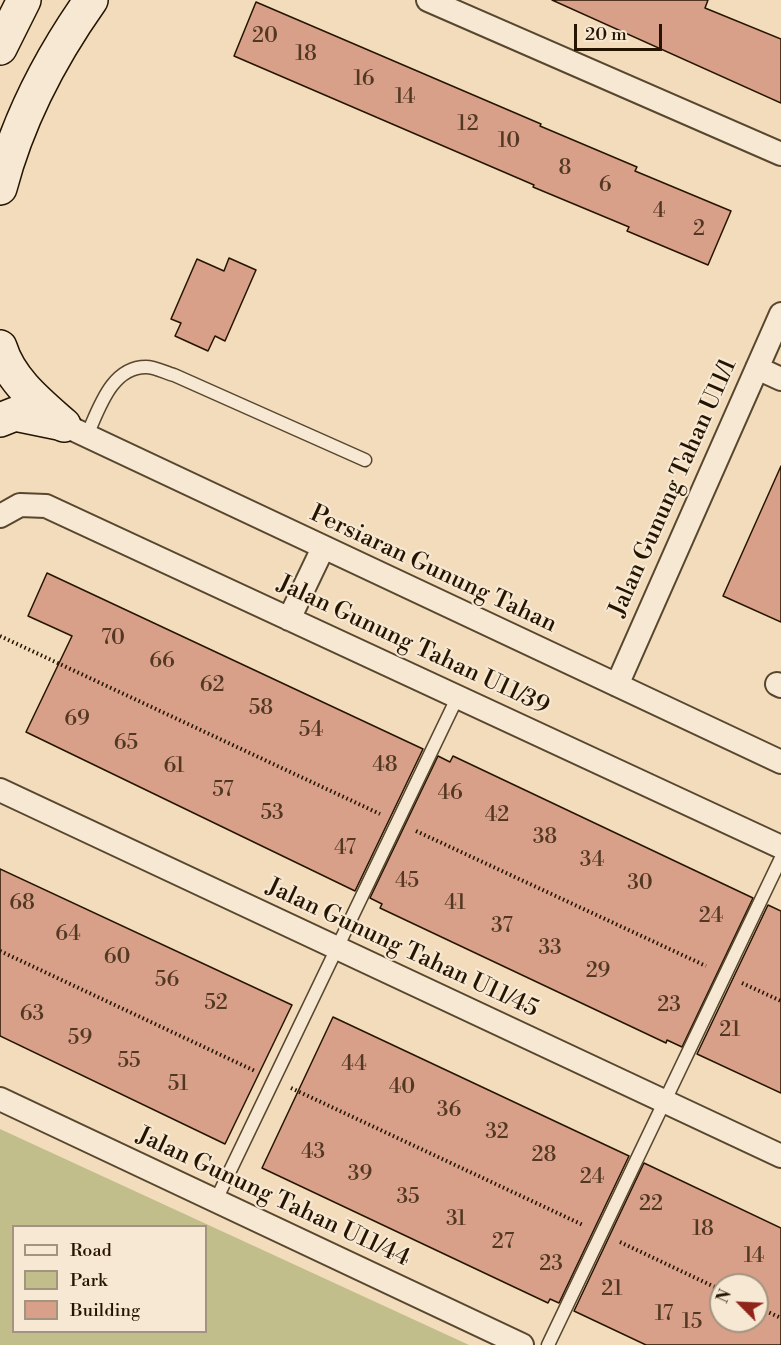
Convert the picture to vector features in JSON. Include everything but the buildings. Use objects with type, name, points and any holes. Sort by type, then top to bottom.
[{"type":"street","points":[[0,48],[24,0]]},
{"type":"street","points":[[0,188],[12,141],[60,43],[91,0]]},
{"type":"street","points":[[428,0],[781,154]]},
{"type":"street","name":"Jalan Gunung Tahan U11/1","points":[[617,685],[781,314]]},
{"type":"street","points":[[0,347],[3,357],[28,393],[75,430]]},
{"type":"street","points":[[757,368],[781,379]]},
{"type":"street","points":[[0,420],[15,414],[75,430]]},
{"type":"street","name":"Persiaran Gunung Tahan","points":[[75,430],[781,762]]},
{"type":"street","name":"Jalan Gunung Tahan U11/39","points":[[0,516],[20,505],[46,506],[781,847]]},
{"type":"street","points":[[289,619],[323,548]]},
{"type":"street","name":"Jalan Gunung Tahan U11/45","points":[[0,790],[781,1156]]},
{"type":"street","name":"Jalan Gunung Tahan U11/44","points":[[0,1099],[522,1345]]},
{"type":"lane","points":[[75,430],[109,387],[125,372],[147,367],[174,375],[365,460]]},
{"type":"lane","points":[[216,1200],[458,696]]},
{"type":"lane","points":[[548,1345],[781,858]]},
{"type":"path","points":[[0,951],[709,1284]]},
{"type":"green space","points":[[0,1129],[469,1345],[0,1345]]}]
